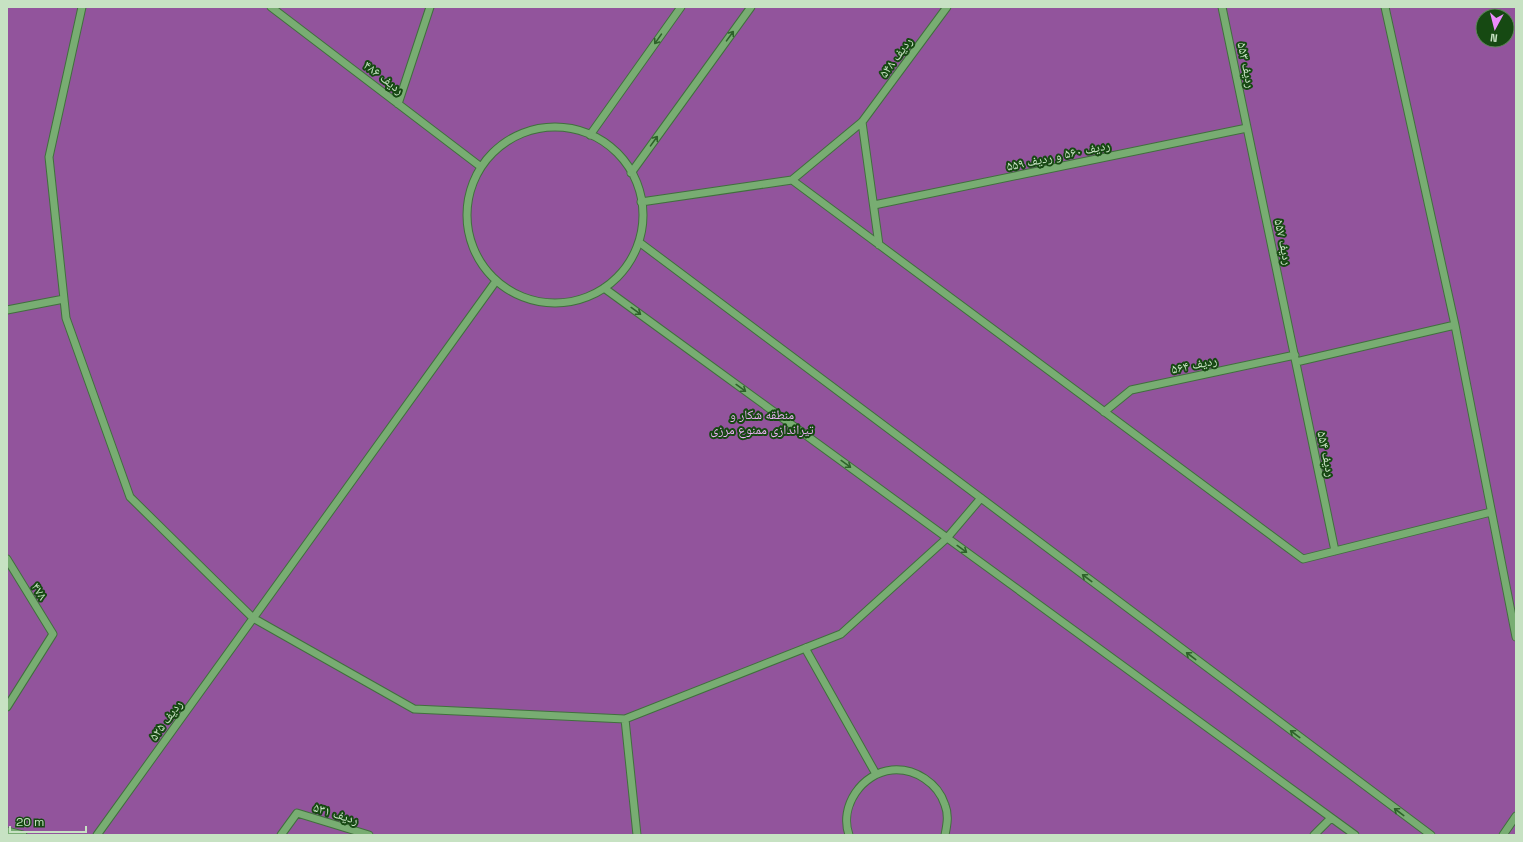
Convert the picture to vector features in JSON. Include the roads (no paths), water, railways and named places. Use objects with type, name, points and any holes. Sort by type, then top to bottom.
[{"type":"street","points":[[82,7],[49,157],[66,318],[130,497],[253,618],[414,709],[625,719],[841,634],[947,538],[981,498]]},
{"type":"street","name":"ردیف ۴۸۶","points":[[271,7],[482,166]]},
{"type":"street","points":[[398,104],[430,7]]},
{"type":"street","points":[[590,135],[680,7]]},
{"type":"street","points":[[631,173],[751,7]]},
{"type":"street","name":"ردیف ۵۴۸","points":[[792,180],[862,122],[947,7]]},
{"type":"street","name":"ردیف ۵۵۳","points":[[1222,7],[1247,128]]},
{"type":"street","points":[[1385,7],[1455,325],[1516,637]]},
{"type":"street","points":[[862,122],[880,245]]},
{"type":"street","points":[[543,127],[573,128],[590,135],[600,139],[623,158],[638,184],[644,213],[639,242],[625,268],[604,288],[578,300],[549,303],[521,296],[496,281],[478,259],[468,232],[467,203],[475,176],[492,152],[515,135],[543,127]]},
{"type":"street","name":"ردیف ۵۶۰ و ردیف ۵۵۹","points":[[874,205],[1247,128]]},
{"type":"street","name":"ردیف ۵۵۷","points":[[1247,128],[1295,358]]},
{"type":"street","points":[[641,202],[792,180],[1303,559],[1491,512]]},
{"type":"street","points":[[639,242],[1431,835]]},
{"type":"street","name":"ردیف ۵۲۵","points":[[97,835],[496,281]]},
{"type":"street","points":[[604,288],[1355,835]]},
{"type":"street","points":[[7,310],[64,300]]},
{"type":"street","name":"ردیف ۵۶۴","points":[[1104,412],[1131,390],[1455,325]]},
{"type":"street","name":"ردیف ۵۵۴","points":[[1295,358],[1335,551]]},
{"type":"street","name":"۴۷۸","points":[[7,559],[53,634],[7,707]]},
{"type":"street","points":[[805,648],[876,774]]},
{"type":"street","points":[[625,719],[637,835]]},
{"type":"street","points":[[849,835],[847,829],[847,812],[852,797],[862,784],[876,774],[892,770],[909,772],[925,778],[938,790],[945,805],[948,822],[945,835]]},
{"type":"street","name":"ردیف ۵۳۱","points":[[281,835],[297,813],[369,835]]},
{"type":"street","points":[[1503,835],[1516,816]]},
{"type":"street","points":[[1314,835],[1332,818]]},
{"type":"street","points":[[7,831],[23,835]]},
{"type":"park label","name":"منطقه شکار و تیراندازی ممنوع مرزی","points":[[762,422]]}]
